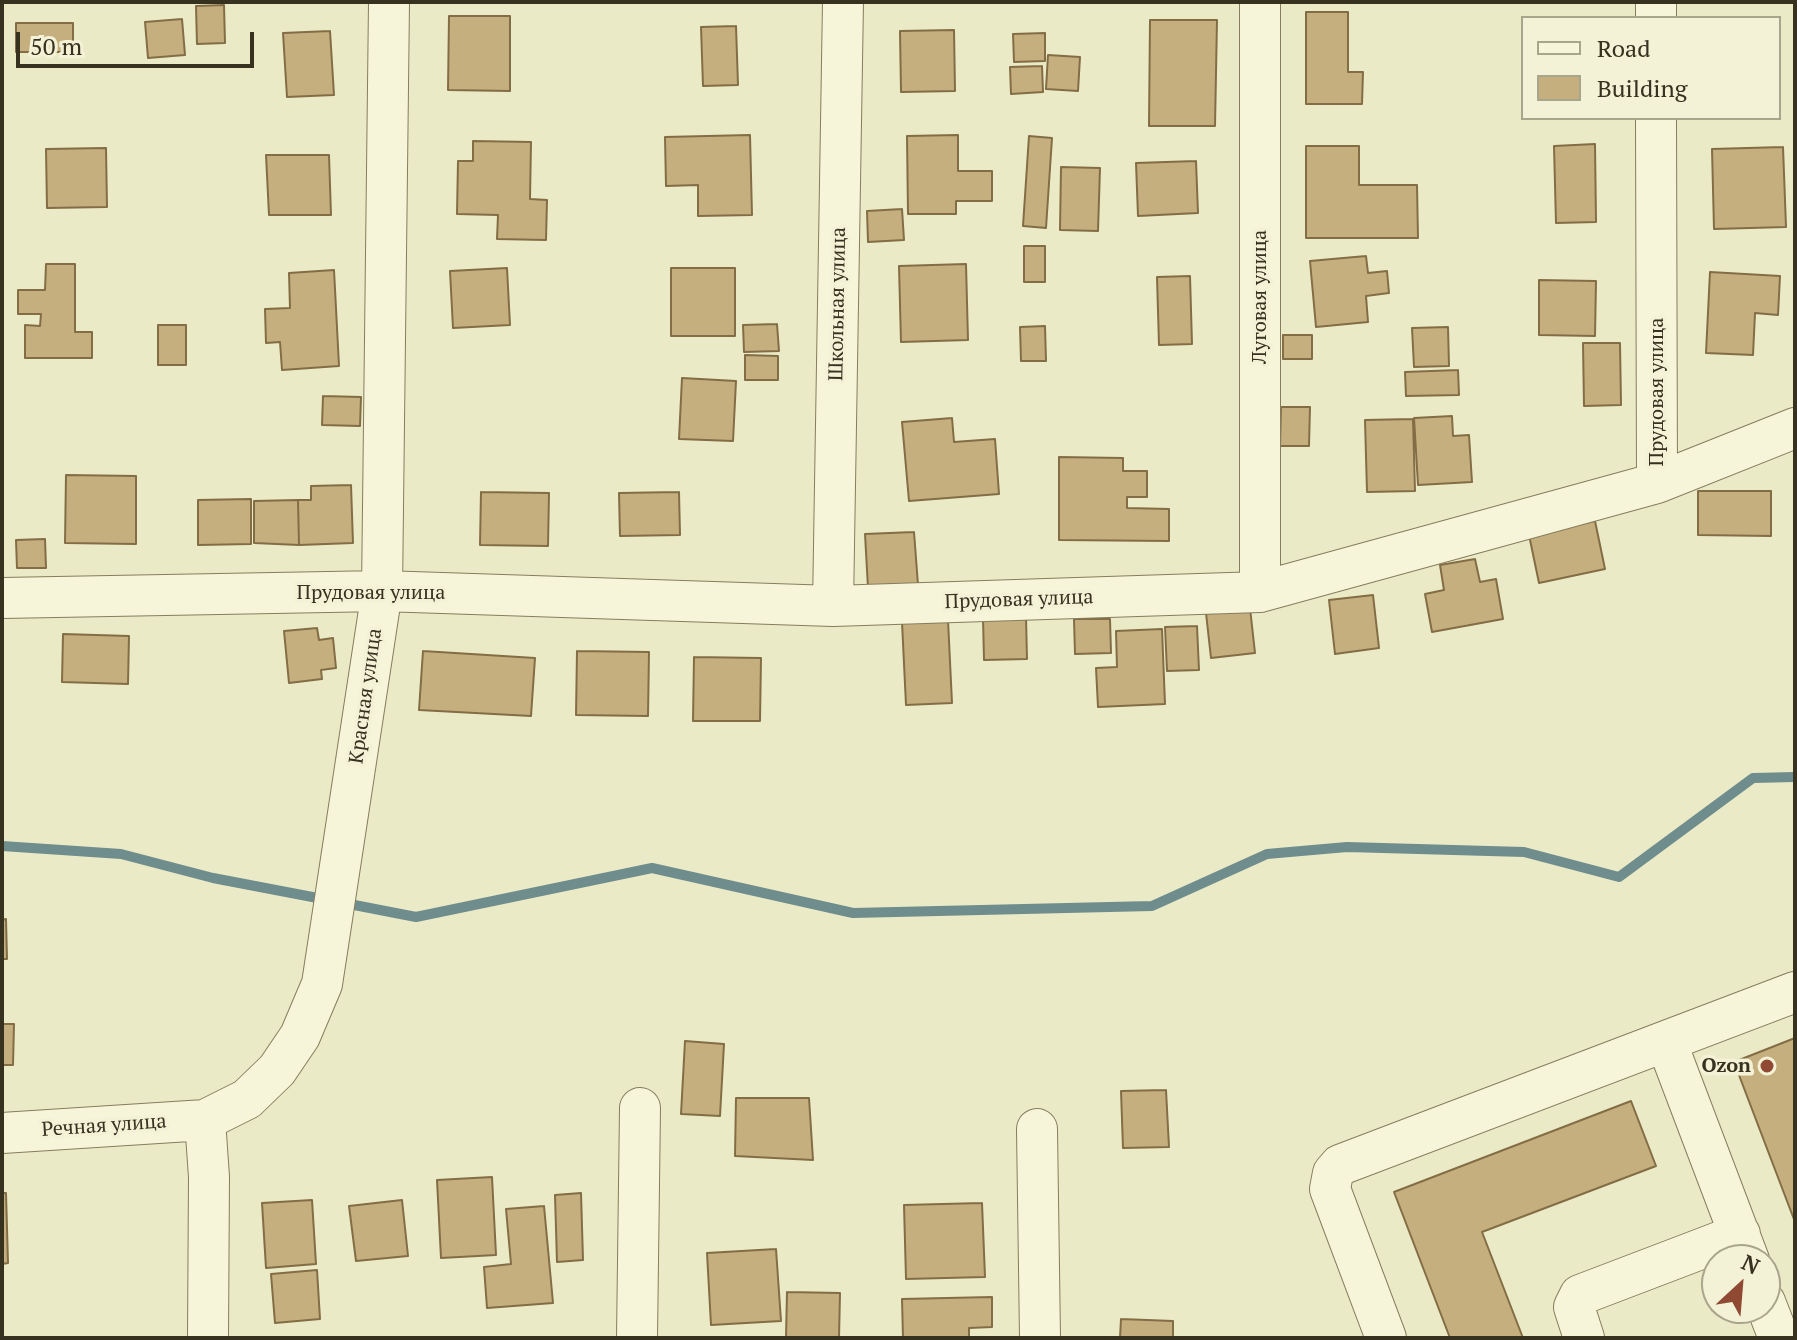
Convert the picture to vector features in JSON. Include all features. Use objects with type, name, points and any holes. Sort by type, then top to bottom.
[{"type":"street","name":"Красная улица","points":[[205,1120],[247,1099],[277,1070],[300,1036],[322,984],[329,944],[382,591],[389,2]]},
{"type":"street","name":"Школьная улица","points":[[833,606],[843,2]]},
{"type":"street","name":"Луговая улица","points":[[1260,2],[1260,592]]},
{"type":"street","name":"Прудовая улица","points":[[2,598],[382,591],[833,606],[1260,592],[1657,483],[1656,120]]},
{"type":"street","points":[[1657,483],[1795,428]]},
{"type":"street","points":[[1386,1338],[1330,1189],[1336,1169],[1795,992]]},
{"type":"street","points":[[1666,1041],[1743,1244]]},
{"type":"street","points":[[637,1338],[640,1108]]},
{"type":"street","points":[[205,1120],[209,1177],[208,1338]]},
{"type":"street","name":"Речная улица","points":[[2,1133],[205,1120]]},
{"type":"street","points":[[1037,1129],[1040,1338]]},
{"type":"street","points":[[1584,1338],[1574,1307],[1580,1295],[1701,1260]]},
{"type":"building","points":[[224,5],[225,43],[197,44],[196,6]]},
{"type":"building","points":[[1306,12],[1348,12],[1348,72],[1363,72],[1362,104],[1306,104]]},
{"type":"building","points":[[449,16],[510,16],[510,91],[448,90]]},
{"type":"building","points":[[182,19],[185,55],[148,58],[145,22]]},
{"type":"building","points":[[1150,20],[1217,20],[1215,126],[1149,126]]},
{"type":"building","points":[[16,23],[73,23],[73,52],[16,52]]},
{"type":"building","points":[[736,26],[738,85],[703,86],[701,27]]},
{"type":"building","points":[[954,30],[955,91],[901,92],[900,31]]},
{"type":"building","points":[[330,31],[334,95],[287,97],[283,33]]},
{"type":"building","points":[[1045,33],[1045,61],[1014,62],[1013,34]]},
{"type":"building","points":[[1048,55],[1080,57],[1078,91],[1046,89]]},
{"type":"building","points":[[1042,66],[1043,92],[1011,94],[1010,67]]},
{"type":"building","points":[[750,135],[752,215],[698,216],[698,185],[666,186],[665,137]]},
{"type":"building","points":[[958,135],[958,171],[992,171],[992,201],[956,201],[956,214],[908,214],[907,136]]},
{"type":"building","points":[[1029,136],[1052,138],[1046,228],[1023,226]]},
{"type":"building","points":[[473,141],[531,142],[530,199],[547,200],[546,240],[497,239],[498,215],[457,214],[458,161],[473,161]]},
{"type":"building","points":[[1595,144],[1596,222],[1556,223],[1554,146]]},
{"type":"building","points":[[1306,146],[1359,146],[1359,185],[1417,185],[1418,238],[1306,238]]},
{"type":"building","points":[[1783,147],[1786,227],[1714,229],[1712,149]]},
{"type":"building","points":[[106,148],[107,207],[47,208],[46,149]]},
{"type":"building","points":[[266,155],[329,155],[331,215],[269,215]]},
{"type":"building","points":[[1196,161],[1198,213],[1138,216],[1136,163]]},
{"type":"building","points":[[1061,167],[1100,168],[1098,231],[1060,230]]},
{"type":"building","points":[[902,209],[904,240],[868,242],[867,211]]},
{"type":"building","points":[[1024,246],[1045,246],[1045,282],[1024,282]]},
{"type":"building","points":[[1366,256],[1368,273],[1387,271],[1389,293],[1366,296],[1368,322],[1316,327],[1310,261]]},
{"type":"building","points":[[46,264],[75,264],[75,332],[92,332],[92,358],[25,358],[25,325],[40,326],[41,314],[18,314],[18,290],[45,290]]},
{"type":"building","points":[[966,264],[968,340],[901,342],[899,266]]},
{"type":"building","points":[[507,268],[510,325],[453,328],[450,271]]},
{"type":"building","points":[[671,268],[735,268],[735,336],[671,336]]},
{"type":"building","points":[[334,270],[339,366],[282,370],[280,342],[266,343],[265,309],[290,308],[289,273]]},
{"type":"building","points":[[1710,272],[1780,276],[1778,315],[1755,313],[1753,355],[1706,353]]},
{"type":"building","points":[[1190,276],[1192,344],[1159,345],[1157,277]]},
{"type":"building","points":[[1539,280],[1596,281],[1595,336],[1539,335]]},
{"type":"building","points":[[777,324],[779,351],[744,352],[743,325]]},
{"type":"building","points":[[158,325],[186,325],[186,365],[158,365]]},
{"type":"building","points":[[1045,326],[1046,361],[1021,361],[1020,327]]},
{"type":"building","points":[[1448,327],[1449,366],[1414,367],[1412,328]]},
{"type":"building","points":[[1283,335],[1312,335],[1312,359],[1283,359]]},
{"type":"building","points":[[1583,343],[1620,343],[1621,405],[1584,406]]},
{"type":"building","points":[[745,355],[778,356],[778,380],[745,380]]},
{"type":"building","points":[[1458,370],[1459,395],[1406,396],[1405,372]]},
{"type":"building","points":[[682,378],[736,381],[733,441],[679,439]]},
{"type":"building","points":[[323,396],[361,397],[360,426],[322,425]]},
{"type":"building","points":[[1281,407],[1310,407],[1309,446],[1280,446]]},
{"type":"building","points":[[1452,416],[1453,436],[1469,435],[1472,482],[1418,485],[1414,418]]},
{"type":"building","points":[[952,418],[954,442],[995,439],[999,494],[909,501],[902,422]]},
{"type":"building","points":[[1413,419],[1415,491],[1367,492],[1365,420]]},
{"type":"building","points":[[1059,457],[1123,458],[1123,471],[1147,471],[1147,497],[1127,497],[1127,508],[1169,509],[1169,541],[1059,540]]},
{"type":"building","points":[[66,475],[136,476],[136,544],[65,543]]},
{"type":"building","points":[[351,485],[353,543],[299,545],[298,500],[311,500],[311,486]]},
{"type":"building","points":[[1698,491],[1771,491],[1771,536],[1698,535]]},
{"type":"building","points":[[481,492],[549,493],[548,546],[480,545]]},
{"type":"building","points":[[679,492],[680,535],[620,536],[619,493]]},
{"type":"building","points":[[251,499],[251,544],[198,545],[198,500]]},
{"type":"building","points":[[298,500],[299,545],[254,543],[254,501]]},
{"type":"building","points":[[1595,521],[1605,569],[1539,583],[1529,535]]},
{"type":"building","points":[[914,532],[918,585],[868,588],[865,534]]},
{"type":"building","points":[[45,539],[46,568],[17,568],[16,540]]},
{"type":"building","points":[[1475,559],[1480,582],[1496,579],[1503,619],[1432,632],[1425,594],[1444,590],[1440,565]]},
{"type":"building","points":[[1373,595],[1379,648],[1335,654],[1329,600]]},
{"type":"building","points":[[1250,608],[1255,653],[1211,658],[1206,613]]},
{"type":"building","points":[[1026,617],[1027,659],[984,660],[983,618]]},
{"type":"building","points":[[1074,619],[1110,619],[1111,653],[1075,654]]},
{"type":"building","points":[[948,620],[952,703],[906,705],[902,622]]},
{"type":"building","points":[[1197,626],[1199,670],[1167,671],[1165,627]]},
{"type":"building","points":[[317,628],[319,640],[333,638],[336,668],[321,670],[322,679],[289,683],[284,631]]},
{"type":"building","points":[[1162,629],[1165,704],[1098,707],[1096,668],[1117,667],[1116,631]]},
{"type":"building","points":[[63,634],[129,636],[128,684],[62,682]]},
{"type":"building","points":[[423,651],[535,658],[531,716],[419,710]]},
{"type":"building","points":[[577,651],[649,652],[648,716],[576,715]]},
{"type":"building","points":[[694,657],[761,658],[760,721],[693,721]]},
{"type":"building","points":[[6,919],[7,959],[2,959],[2,920]]},
{"type":"building","points":[[2,1024],[14,1024],[13,1065],[2,1065]]},
{"type":"building","points":[[1795,1038],[1795,1222],[1734,1062]]},
{"type":"building","points":[[685,1041],[724,1044],[720,1116],[681,1114]]},
{"type":"building","points":[[1166,1090],[1169,1147],[1123,1148],[1121,1091]]},
{"type":"building","points":[[736,1098],[809,1098],[813,1160],[735,1156]]},
{"type":"building","points":[[1631,1101],[1656,1166],[1482,1232],[1523,1338],[1450,1338],[1394,1192]]},
{"type":"building","points":[[492,1177],[496,1255],[441,1258],[437,1180]]},
{"type":"building","points":[[2,1193],[6,1193],[8,1263],[2,1264]]},
{"type":"building","points":[[581,1193],[583,1260],[557,1262],[555,1195]]},
{"type":"building","points":[[312,1200],[316,1264],[266,1268],[262,1203]]},
{"type":"building","points":[[402,1200],[408,1256],[356,1261],[349,1206]]},
{"type":"building","points":[[982,1203],[985,1277],[906,1279],[904,1205]]},
{"type":"building","points":[[544,1206],[553,1303],[487,1308],[484,1267],[511,1264],[506,1209]]},
{"type":"building","points":[[776,1249],[781,1321],[711,1325],[707,1253]]},
{"type":"building","points":[[317,1270],[320,1319],[275,1323],[271,1274]]},
{"type":"building","points":[[787,1292],[840,1293],[839,1338],[786,1338]]},
{"type":"building","points":[[992,1297],[992,1327],[969,1328],[969,1338],[903,1338],[902,1299]]},
{"type":"building","points":[[1121,1319],[1173,1321],[1173,1338],[1120,1338]]},
{"type":"waterway","points":[[344,903],[416,917],[652,868],[853,913],[1152,906],[1267,854],[1347,847],[1524,852],[1619,877],[1753,778],[1795,777]]},
{"type":"waterway","points":[[2,846],[121,854],[213,878],[328,900]]},
{"type":"place","name":"Ozon","points":[[1767,1066]]}]
